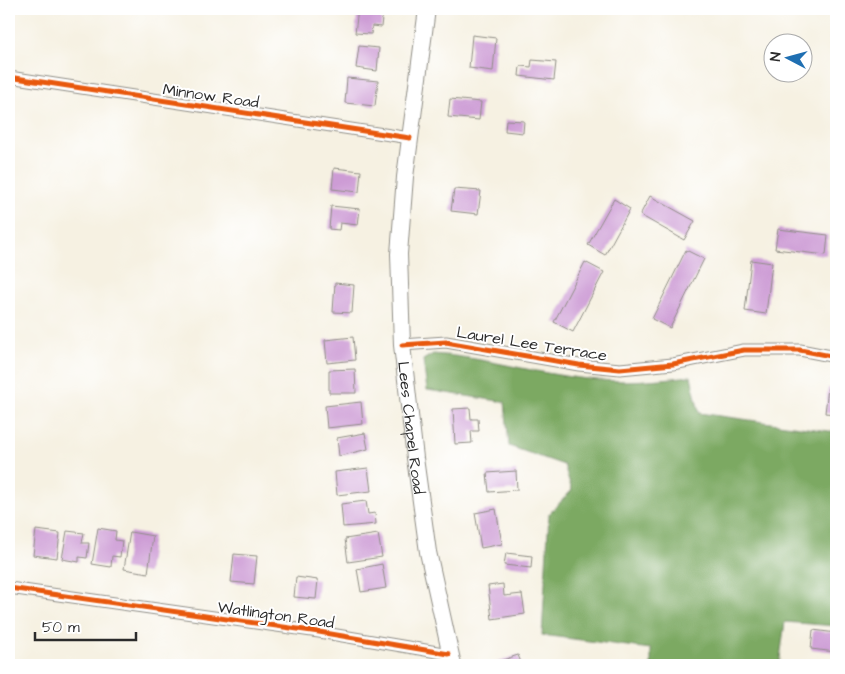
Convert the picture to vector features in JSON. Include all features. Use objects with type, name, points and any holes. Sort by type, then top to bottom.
[{"type":"main road","name":"Lees Chapel Road","points":[[428,9],[405,177],[399,254],[402,345],[428,552],[451,659]]},
{"type":"street","name":"Minnow Road","points":[[9,77],[410,138]]},
{"type":"street","name":"Laurel Lee Terrace","points":[[402,345],[446,342],[579,365],[620,369],[673,364],[744,350],[800,350],[836,356]]},
{"type":"street","name":"Watlington Road","points":[[9,588],[319,632],[451,659]]},
{"type":"green space","points":[[433,354],[472,358],[569,377],[601,380],[665,379],[691,376],[699,413],[836,432],[836,626],[785,622],[779,665],[651,665],[651,649],[542,635],[549,514],[572,490],[564,465],[509,446],[505,402],[427,390],[423,360]]},
{"type":"building","points":[[358,9],[383,9],[381,27],[372,26],[371,34],[355,33]]},
{"type":"building","points":[[780,9],[780,13],[751,10]]},
{"type":"building","points":[[472,35],[496,38],[493,71],[469,68]]},
{"type":"building","points":[[359,46],[379,48],[377,71],[356,68]]},
{"type":"building","points":[[532,60],[556,62],[554,80],[519,76],[520,66],[531,67]]},
{"type":"building","points":[[347,78],[378,81],[375,106],[345,103]]},
{"type":"building","points":[[450,99],[481,102],[479,120],[448,117]]},
{"type":"building","points":[[506,120],[524,121],[523,133],[505,131]]},
{"type":"building","points":[[334,168],[361,171],[359,192],[332,189]]},
{"type":"building","points":[[454,189],[481,191],[478,214],[451,211]]},
{"type":"building","points":[[650,196],[695,221],[684,240],[640,215]]},
{"type":"building","points":[[614,199],[630,209],[605,255],[588,245]]},
{"type":"building","points":[[331,206],[360,209],[358,225],[340,223],[339,230],[329,229]]},
{"type":"building","points":[[778,229],[828,235],[826,255],[775,249]]},
{"type":"building","points":[[686,250],[704,259],[670,328],[652,319]]},
{"type":"building","points":[[751,260],[772,263],[766,314],[745,311]]},
{"type":"building","points":[[585,262],[604,272],[573,332],[554,322]]},
{"type":"building","points":[[335,283],[354,285],[352,313],[333,312]]},
{"type":"building","points":[[353,337],[355,360],[327,363],[325,340]]},
{"type":"building","points":[[355,369],[356,393],[329,393],[329,370]]},
{"type":"building","points":[[828,388],[836,389],[836,414],[825,413]]},
{"type":"building","points":[[361,402],[363,424],[327,428],[325,406]]},
{"type":"building","points":[[470,408],[471,419],[478,419],[479,431],[471,431],[472,443],[455,444],[453,409]]},
{"type":"building","points":[[365,433],[368,449],[339,456],[337,438]]},
{"type":"building","points":[[9,457],[12,457],[10,478],[9,478]]},
{"type":"building","points":[[368,468],[371,491],[337,495],[335,472]]},
{"type":"building","points":[[516,471],[517,490],[489,492],[487,473]]},
{"type":"building","points":[[366,501],[368,514],[375,513],[376,524],[343,527],[341,504]]},
{"type":"building","points":[[496,509],[502,544],[481,548],[475,513]]},
{"type":"building","points":[[98,528],[116,531],[115,540],[122,541],[120,557],[112,556],[111,567],[92,564]]},
{"type":"building","points":[[36,530],[60,533],[57,558],[33,555]]},
{"type":"building","points":[[67,531],[84,533],[82,543],[89,543],[87,558],[79,557],[79,562],[62,559]]},
{"type":"building","points":[[130,532],[153,536],[148,573],[124,569]]},
{"type":"building","points":[[378,534],[382,557],[348,562],[345,539]]},
{"type":"building","points":[[506,553],[532,556],[531,568],[504,565]]},
{"type":"building","points":[[234,554],[257,556],[254,584],[231,582]]},
{"type":"building","points":[[382,564],[386,588],[361,592],[357,569]]},
{"type":"building","points":[[296,577],[318,580],[316,599],[294,597]]},
{"type":"building","points":[[503,584],[504,596],[522,594],[525,614],[492,619],[488,586]]},
{"type":"building","points":[[813,630],[836,633],[836,652],[811,649]]},
{"type":"building","points":[[518,655],[522,665],[499,665],[497,662]]},
{"type":"cycle path","points":[[9,77],[410,138]]},
{"type":"cycle path","points":[[402,345],[446,342],[579,365],[620,369],[673,364],[744,350],[800,350],[836,357]]},
{"type":"cycle path","points":[[9,588],[319,632],[449,654]]}]
